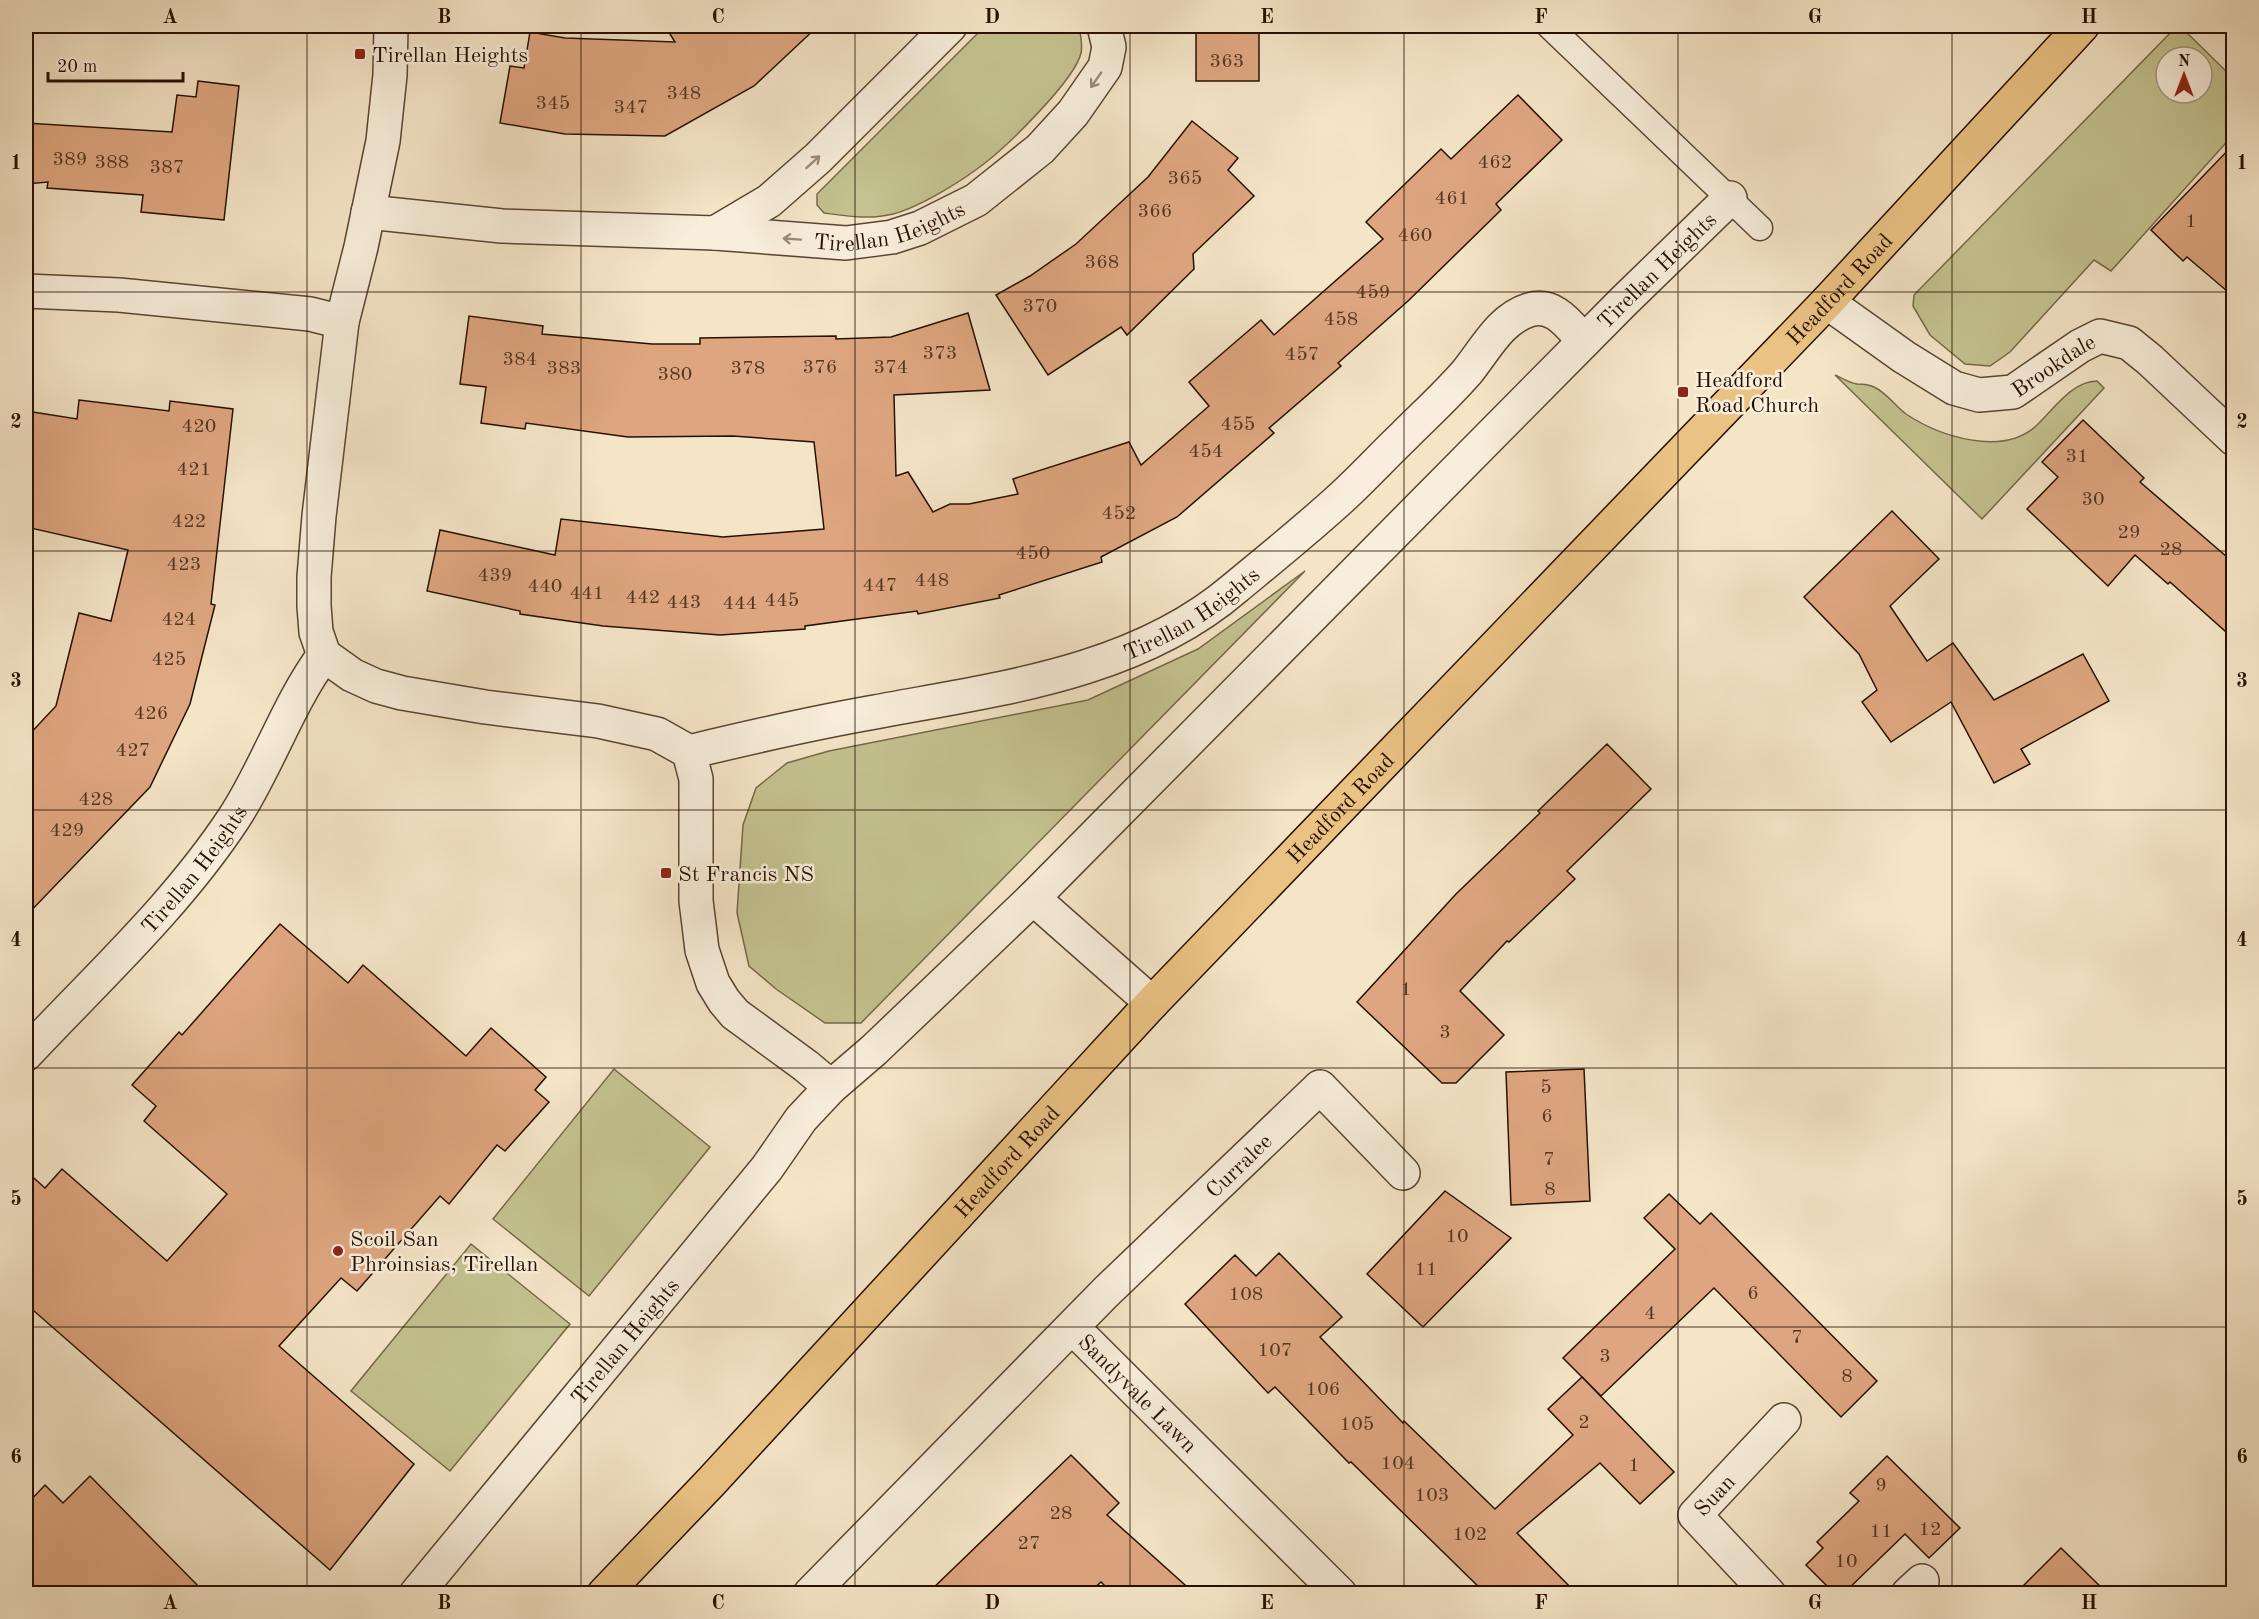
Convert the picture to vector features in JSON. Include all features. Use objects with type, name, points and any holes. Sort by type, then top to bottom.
[{"type":"main road","name":"Headford Road","points":[[604,1593],[711,1482],[1152,1003],[1827,302],[2082,26]]},
{"type":"street","points":[[391,26],[390,75],[383,141],[342,322],[314,577],[316,632],[324,655],[352,675],[376,686],[402,693],[485,707],[598,721],[657,734],[689,752],[696,779],[696,901],[702,950],[713,983],[735,1014],[831,1087]]},
{"type":"street","points":[[715,233],[769,201],[818,158],[950,26]]},
{"type":"street","name":"Tirellan Heights","points":[[368,212],[502,226],[715,233],[846,243],[892,237],[920,228],[976,200],[1040,148],[1073,113],[1105,67],[1109,47],[1104,26]]},
{"type":"street","name":"Tirellan Heights","points":[[416,1593],[759,1177],[801,1119],[831,1087],[874,1050],[1033,898],[1584,341],[1730,198]]},
{"type":"street","points":[[26,291],[110,294],[309,314],[342,322]]},
{"type":"street","name":"Brookdale","points":[[1827,302],[1904,357],[1954,388],[1979,395],[2013,392],[2080,346],[2100,336],[2129,343],[2234,440]]},
{"type":"street","name":"Tirellan Heights","points":[[689,752],[785,728],[1040,681],[1138,647],[1185,624],[1224,598],[1339,500],[1446,394],[1476,361],[1502,326],[1516,314],[1532,308],[1546,308],[1560,315],[1584,341]]},
{"type":"street","name":"Tirellan Heights","points":[[26,1054],[199,868],[256,783],[308,678],[324,655]]},
{"type":"street","points":[[1033,898],[1152,1003]]},
{"type":"street","name":"Curralee","points":[[1072,1328],[1106,1292],[1320,1087],[1403,1173]]},
{"type":"street","name":"Sandyvale Lawn","points":[[810,1593],[1072,1328],[1340,1593]]},
{"type":"street","name":"Suan","points":[[1769,1593],[1695,1515],[1784,1420]]},
{"type":"lane","points":[[1549,26],[1760,228]]},
{"type":"shaded area","points":[[985,26],[1079,26],[1081,53],[1067,79],[1054,95],[1009,142],[965,178],[916,206],[893,214],[867,217],[824,213],[817,205],[817,194]]},
{"type":"shaded area","points":[[2177,26],[2180,26],[2199,45],[2158,45]]},
{"type":"shaded area","points":[[2154,50],[2154,105],[2214,105],[2214,59],[2233,78],[2233,135],[2111,271],[2094,260],[2010,352],[1990,366],[1965,364],[1930,335],[1913,306],[1914,295]]},
{"type":"shaded area","points":[[1835,375],[1854,383],[1874,387],[1906,414],[1935,430],[1971,440],[1989,442],[2022,435],[2036,426],[2079,386],[2097,381],[2104,388],[1982,519]]},
{"type":"shaded area","points":[[1305,571],[861,1023],[825,1023],[776,989],[749,966],[737,913],[743,825],[756,788],[787,763],[829,751],[1088,700],[1198,649]]},
{"type":"shaded area","points":[[614,1069],[710,1147],[589,1296],[493,1219]]},
{"type":"shaded area","points":[[471,1244],[570,1324],[450,1471],[351,1391]]},
{"type":"building","points":[[665,26],[818,26],[754,86],[665,136],[565,134],[500,123],[510,66],[524,68],[530,32],[565,38],[675,42]]},
{"type":"building","points":[[1196,26],[1259,26],[1259,81],[1196,81]]},
{"type":"building","points":[[198,81],[239,86],[224,220],[141,212],[143,195],[47,188],[48,182],[26,184],[26,123],[172,132],[177,95],[196,97]]},
{"type":"building","points":[[1518,95],[1562,140],[1496,204],[1501,210],[1408,301],[1338,363],[1341,366],[1269,428],[1274,433],[1177,517],[1101,557],[1102,562],[999,595],[1000,598],[918,614],[917,611],[805,626],[805,629],[720,635],[603,626],[520,614],[520,611],[427,591],[440,530],[555,555],[561,519],[723,537],[824,529],[814,442],[733,436],[628,437],[526,423],[525,429],[481,423],[486,387],[460,384],[469,316],[543,326],[542,334],[652,344],[700,344],[700,338],[891,337],[968,313],[990,390],[894,395],[896,476],[908,472],[933,512],[950,504],[969,504],[1018,494],[1013,479],[1129,442],[1141,465],[1209,406],[1189,382],[1261,320],[1274,335],[1383,239],[1366,222],[1375,213],[1441,149],[1451,159]]},
{"type":"building","points":[[1192,121],[1238,158],[1228,170],[1254,196],[1193,254],[1194,269],[1127,335],[1121,327],[1048,375],[996,295],[1030,276],[1076,244],[1148,177]]},
{"type":"building","points":[[2234,144],[2234,297],[2187,257],[2183,261],[2151,230]]},
{"type":"building","points":[[79,400],[169,411],[170,401],[233,409],[211,604],[215,605],[190,704],[150,787],[26,916],[26,738],[56,706],[79,613],[111,621],[128,550],[26,527],[26,411],[77,419]]},
{"type":"building","points":[[2083,420],[2144,478],[2140,482],[2234,563],[2234,639],[2170,582],[2168,584],[2135,555],[2108,586],[2027,509],[2058,477],[2042,462]]},
{"type":"building","points":[[1892,511],[1939,559],[1890,606],[1927,661],[1953,643],[1994,700],[2083,654],[2109,701],[2021,749],[2030,764],[1994,783],[1951,702],[1891,742],[1862,702],[1877,690],[1859,654],[1804,597]]},
{"type":"building","points":[[1607,744],[1651,789],[1567,871],[1575,879],[1509,942],[1507,941],[1460,991],[1504,1035],[1456,1083],[1442,1083],[1357,1002],[1456,894]]},
{"type":"building","points":[[280,924],[348,983],[363,965],[466,1056],[491,1028],[546,1077],[535,1090],[549,1102],[505,1151],[497,1145],[449,1204],[440,1196],[357,1291],[341,1278],[279,1346],[414,1464],[330,1570],[26,1304],[26,1171],[45,1188],[62,1169],[167,1261],[227,1194],[144,1121],[156,1106],[132,1085],[179,1032],[182,1035]]},
{"type":"building","points":[[1584,1069],[1590,1201],[1511,1205],[1506,1072]]},
{"type":"building","points":[[1445,1191],[1511,1238],[1423,1327],[1367,1274]]},
{"type":"building","points":[[1669,1194],[1700,1224],[1711,1213],[1877,1381],[1841,1417],[1714,1288],[1601,1396],[1563,1358],[1675,1249],[1644,1218]]},
{"type":"building","points":[[1279,1253],[1342,1317],[1320,1337],[1403,1423],[1404,1421],[1495,1509],[1573,1435],[1548,1409],[1582,1377],[1674,1472],[1640,1504],[1600,1463],[1517,1533],[1576,1593],[1485,1593],[1351,1462],[1349,1463],[1275,1387],[1268,1393],[1185,1304],[1235,1255],[1256,1276]]},
{"type":"building","points":[[1071,1455],[1119,1503],[1107,1515],[1194,1593],[1112,1593],[1101,1582],[1089,1593],[928,1593]]},
{"type":"building","points":[[1887,1456],[1960,1528],[1929,1558],[1905,1534],[1844,1593],[1834,1593],[1806,1565],[1823,1548],[1817,1542],[1859,1501],[1850,1493]]},
{"type":"building","points":[[90,1476],[205,1593],[26,1593],[26,1505],[45,1485],[63,1503]]},
{"type":"building","points":[[2061,1548],[2107,1593],[2016,1593]]},
{"type":"place","name":"Tirellan Heights","points":[[360,54]]},
{"type":"place","name":"Headford Road Church","points":[[1683,392]]},
{"type":"place","name":"St Francis NS","points":[[666,873]]},
{"type":"place","name":"Scoil San Phroinsias, Tirellan","points":[[338,1251]]}]
